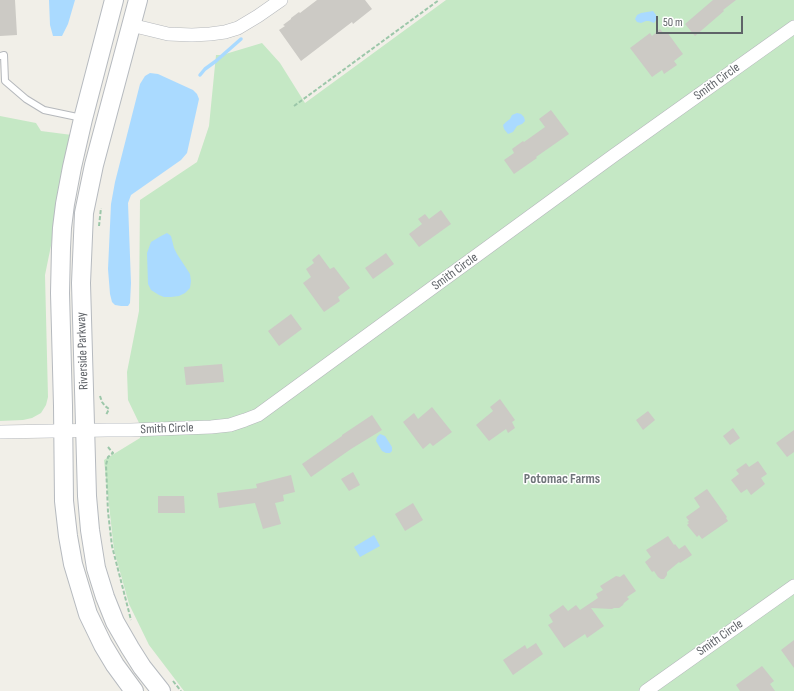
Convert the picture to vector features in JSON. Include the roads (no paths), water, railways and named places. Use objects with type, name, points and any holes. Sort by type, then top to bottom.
[{"type":"main road","name":"Riverside Parkway","points":[[114,0],[83,119],[68,184],[63,220],[60,293],[64,501],[68,536],[75,571],[88,614],[103,645],[115,665],[134,691]]},
{"type":"main road","name":"Riverside Parkway","points":[[138,0],[94,166],[84,213],[81,283],[87,496],[90,530],[96,568],[115,622],[142,667],[166,685]]},
{"type":"street","points":[[131,25],[168,34],[192,35],[218,33],[238,28],[281,0]]},
{"type":"street","name":"Smith Circle","points":[[0,432],[131,430],[217,426],[230,425],[258,415],[794,27]]},
{"type":"street","name":"Smith Circle","points":[[646,691],[794,586]]},
{"type":"lane","points":[[0,56],[4,55],[5,81],[26,99],[44,110],[83,119]]},
{"type":"water","points":[[49,0],[75,0],[68,24],[62,36],[53,36],[50,25]]},
{"type":"water","points":[[653,11],[657,19],[654,23],[646,21],[641,23],[637,22],[635,19],[637,15],[641,13]]},
{"type":"water","points":[[150,73],[158,74],[193,90],[199,99],[187,153],[181,160],[131,195],[128,203],[131,283],[130,303],[128,306],[121,306],[115,305],[112,302],[110,294],[108,269],[111,204],[115,182],[140,84],[145,76]]},
{"type":"water","points":[[517,113],[524,117],[525,121],[517,126],[513,132],[508,134],[503,125],[512,115]]},
{"type":"water","points":[[167,233],[171,236],[177,254],[190,274],[190,288],[179,296],[164,297],[151,290],[148,284],[147,253],[151,242]]},
{"type":"water","points":[[380,434],[385,436],[392,447],[392,451],[390,453],[382,451],[376,441]]},
{"type":"water","points":[[374,535],[380,546],[360,557],[354,547]]},
{"type":"waterway","points":[[200,75],[205,69],[241,39]]},
{"type":"district","name":"Potomac Farms","points":[[562,479]]}]
